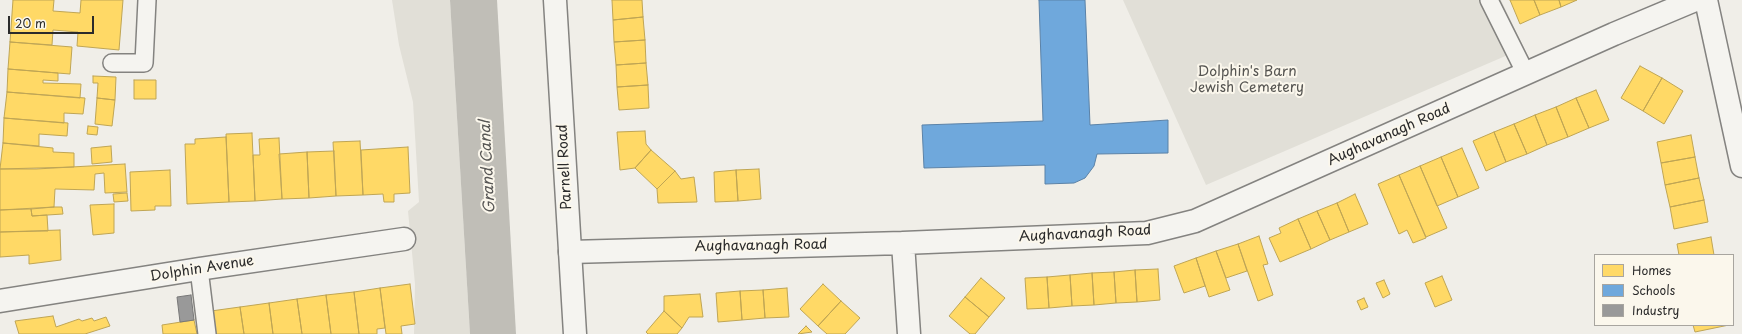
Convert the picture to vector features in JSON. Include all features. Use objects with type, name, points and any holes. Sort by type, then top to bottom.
[{"type":"street","name":"Parnell Road","points":[[555,0],[575,334]]},
{"type":"street","name":"Aughavanagh Road","points":[[570,252],[902,243],[1147,233],[1195,221],[1695,0]]},
{"type":"street","points":[[1706,0],[1742,166]]},
{"type":"street","name":"Dolphin Avenue","points":[[0,301],[199,269],[404,239]]},
{"type":"street","points":[[902,243],[908,334]]},
{"type":"lane","points":[[112,62],[144,63],[147,0]]},
{"type":"lane","points":[[1489,0],[1526,74]]},
{"type":"lane","points":[[199,269],[207,334]]},
{"type":"green space","points":[[392,0],[450,0],[470,334],[414,334],[415,284],[408,211],[419,202],[413,102],[399,45]]},
{"type":"green space","name":"Dolphin's Barn Jewish Cemetery","points":[[1123,0],[1501,0],[1524,48],[1206,185]]},
{"type":"water","name":"Grand Canal","points":[[450,0],[497,0],[516,334],[470,334]]},
{"type":"building: Homes","points":[[13,0],[54,0],[53,11],[80,13],[81,0],[123,0],[119,50],[77,46],[78,32],[53,30],[52,45],[10,42]]},
{"type":"building: Homes","points":[[612,0],[642,0],[643,17],[613,20]]},
{"type":"building: Homes","points":[[1510,0],[1534,0],[1540,15],[1520,24]]},
{"type":"building: Homes","points":[[1534,0],[1559,0],[1561,7],[1540,15]]},
{"type":"building: Homes","points":[[1559,0],[1577,0],[1561,7]]},
{"type":"building: Homes","points":[[643,17],[645,40],[614,42],[613,20]]},
{"type":"building: Homes","points":[[645,40],[646,63],[616,65],[614,42]]},
{"type":"building: Homes","points":[[10,42],[72,47],[70,74],[8,69]]},
{"type":"building: Homes","points":[[646,63],[648,85],[617,87],[616,65]]},
{"type":"building: Homes","points":[[1640,66],[1662,78],[1643,111],[1621,98]]},
{"type":"building: Homes","points":[[8,69],[58,73],[58,81],[43,80],[43,83],[81,84],[80,98],[7,92]]},
{"type":"building: Homes","points":[[93,76],[116,77],[115,100],[97,98],[98,83],[93,83]]},
{"type":"building: Homes","points":[[1662,78],[1683,91],[1664,124],[1643,111]]},
{"type":"building: Homes","points":[[134,80],[156,80],[156,99],[134,99]]},
{"type":"building: Homes","points":[[648,85],[649,108],[619,110],[617,87]]},
{"type":"building: Homes","points":[[1596,90],[1609,120],[1589,128],[1576,98]]},
{"type":"building: Homes","points":[[7,92],[85,98],[83,114],[64,113],[64,123],[4,118]]},
{"type":"building: Homes","points":[[97,98],[115,100],[112,126],[95,124]]},
{"type":"building: Homes","points":[[1576,98],[1589,128],[1568,137],[1556,107]]},
{"type":"building: Homes","points":[[1556,107],[1568,137],[1547,145],[1535,115]]},
{"type":"building: Homes","points":[[1535,115],[1547,145],[1527,154],[1514,124]]},
{"type":"building: Homes","points":[[4,118],[68,123],[67,136],[39,134],[39,146],[3,143]]},
{"type":"building: Homes","points":[[1514,124],[1527,154],[1506,162],[1494,132]]},
{"type":"building: Homes","points":[[88,126],[98,127],[97,135],[87,134]]},
{"type":"building: Homes","points":[[645,131],[646,144],[651,150],[635,168],[620,170],[617,132]]},
{"type":"building: Homes","points":[[1494,132],[1506,162],[1486,171],[1473,141]]},
{"type":"building: Homes","points":[[252,133],[255,201],[229,202],[226,134]]},
{"type":"building: Homes","points":[[1691,135],[1695,157],[1661,163],[1657,142]]},
{"type":"building: Homes","points":[[226,137],[229,202],[187,204],[185,144],[195,144],[195,139]]},
{"type":"building: Homes","points":[[279,138],[282,199],[255,201],[253,155],[260,155],[259,139]]},
{"type":"building: Homes","points":[[360,141],[363,195],[336,196],[333,142]]},
{"type":"building: Homes","points":[[3,143],[53,148],[53,152],[74,153],[74,167],[0,169]]},
{"type":"building: Homes","points":[[111,146],[112,162],[92,164],[91,148]]},
{"type":"building: Homes","points":[[408,147],[410,193],[394,194],[394,202],[384,202],[383,194],[363,195],[361,150]]},
{"type":"building: Homes","points":[[1462,148],[1479,188],[1458,197],[1441,157]]},
{"type":"building: Homes","points":[[651,150],[675,171],[657,189],[635,168]]},
{"type":"building: Homes","points":[[334,151],[336,196],[309,198],[307,152]]},
{"type":"building: Homes","points":[[307,152],[309,198],[282,199],[279,154]]},
{"type":"building: Homes","points":[[1441,157],[1458,197],[1437,206],[1420,166]]},
{"type":"building: Homes","points":[[1695,157],[1699,178],[1665,185],[1661,163]]},
{"type":"building: Homes","points":[[125,164],[127,192],[105,193],[104,173],[95,174],[94,190],[55,189],[54,207],[0,210],[0,169],[36,169]]},
{"type":"building: Homes","points":[[1420,166],[1447,228],[1426,237],[1399,175]]},
{"type":"building: Homes","points":[[759,169],[761,199],[738,201],[736,170]]},
{"type":"building: Homes","points":[[170,170],[171,206],[155,206],[155,210],[131,211],[130,172]]},
{"type":"building: Homes","points":[[736,170],[738,201],[715,202],[714,172]]},
{"type":"building: Homes","points":[[675,171],[681,179],[694,177],[697,202],[658,203],[657,189]]},
{"type":"building: Homes","points":[[1399,175],[1426,238],[1413,243],[1407,230],[1399,234],[1378,184]]},
{"type":"building: Homes","points":[[1699,178],[1704,200],[1670,207],[1665,185]]},
{"type":"building: Homes","points":[[127,193],[128,201],[114,202],[113,194]]},
{"type":"building: Homes","points":[[1355,194],[1368,224],[1349,232],[1337,203]]},
{"type":"building: Homes","points":[[1704,200],[1708,222],[1674,229],[1670,207]]},
{"type":"building: Homes","points":[[1337,203],[1349,232],[1330,240],[1317,211]]},
{"type":"building: Homes","points":[[114,204],[114,233],[93,235],[90,205]]},
{"type":"building: Homes","points":[[62,207],[63,214],[32,216],[31,209]]},
{"type":"building: Homes","points":[[31,209],[32,216],[47,215],[48,231],[0,232],[0,210]]},
{"type":"building: Homes","points":[[1317,211],[1330,240],[1311,249],[1298,219]]},
{"type":"building: Homes","points":[[1298,219],[1311,249],[1280,262],[1269,238],[1281,233],[1279,228]]},
{"type":"building: Homes","points":[[60,230],[61,260],[29,264],[29,255],[0,257],[0,232]]},
{"type":"building: Homes","points":[[1259,236],[1268,264],[1263,265],[1273,295],[1258,301],[1238,244]]},
{"type":"building: Homes","points":[[1711,237],[1714,254],[1679,254],[1677,244]]},
{"type":"building: Homes","points":[[1238,244],[1247,271],[1226,278],[1216,251]]},
{"type":"building: Homes","points":[[1216,251],[1230,290],[1209,297],[1196,258]]},
{"type":"building: Homes","points":[[1196,258],[1205,286],[1184,293],[1174,266]]},
{"type":"building: Homes","points":[[1158,269],[1160,300],[1137,302],[1135,270]]},
{"type":"building: Homes","points":[[1135,270],[1137,302],[1116,303],[1114,272]]},
{"type":"building: Homes","points":[[1114,272],[1116,303],[1094,305],[1092,273]]},
{"type":"building: Homes","points":[[1092,273],[1094,305],[1072,306],[1070,275]]},
{"type":"building: Homes","points":[[1070,275],[1072,306],[1049,308],[1047,277]]},
{"type":"building: Homes","points":[[1442,276],[1452,300],[1435,307],[1425,283]]},
{"type":"building: Homes","points":[[1047,277],[1049,308],[1027,309],[1025,278]]},
{"type":"building: Homes","points":[[981,278],[1005,298],[989,317],[965,297]]},
{"type":"building: Homes","points":[[1384,280],[1390,294],[1383,298],[1376,283]]},
{"type":"building: Homes","points":[[410,284],[415,324],[401,326],[402,334],[386,334],[380,288]]},
{"type":"building: Homes","points":[[823,284],[841,301],[818,326],[800,309]]},
{"type":"building: Homes","points":[[380,288],[385,328],[377,329],[377,334],[359,334],[354,292]]},
{"type":"building: Homes","points":[[787,288],[789,317],[765,318],[763,290]]},
{"type":"building: Homes","points":[[763,290],[765,318],[742,320],[740,291]]},
{"type":"building: Homes","points":[[740,291],[742,320],[718,322],[716,293]]},
{"type":"building: Homes","points":[[354,292],[359,334],[331,334],[326,295]]},
{"type":"building: Homes","points":[[700,294],[703,317],[689,317],[682,328],[664,311],[664,296]]},
{"type":"building: Homes","points":[[326,295],[331,334],[302,334],[297,299]]},
{"type":"building: Homes","points":[[965,297],[989,317],[975,334],[970,334],[949,316]]},
{"type":"building: Homes","points":[[1364,298],[1368,307],[1361,310],[1357,301]]},
{"type":"building: Homes","points":[[297,299],[302,334],[273,334],[269,303]]},
{"type":"building: Homes","points":[[841,301],[860,318],[845,334],[827,334],[818,326]]},
{"type":"building: Homes","points":[[269,303],[273,334],[244,334],[240,307]]},
{"type":"building: Homes","points":[[240,307],[244,334],[215,334],[211,311]]},
{"type":"building: Homes","points":[[664,311],[682,328],[677,334],[648,334],[646,332]]},
{"type":"building: Homes","points":[[53,316],[56,327],[79,319],[82,321],[92,318],[94,321],[106,317],[110,326],[85,334],[19,334],[15,321]]},
{"type":"building: Homes","points":[[194,320],[197,334],[163,334],[162,325]]},
{"type":"building: Homes","points":[[806,326],[812,332],[798,334]]},
{"type":"building: Homes","points":[[1693,326],[1724,326],[1695,332]]},
{"type":"building: Schools","points":[[1039,0],[1085,0],[1090,125],[1168,120],[1168,153],[1097,154],[1094,166],[1085,178],[1074,183],[1045,184],[1045,165],[924,168],[922,125],[1043,121]]},
{"type":"building: Industry","points":[[191,295],[194,320],[180,322],[177,297]]}]
